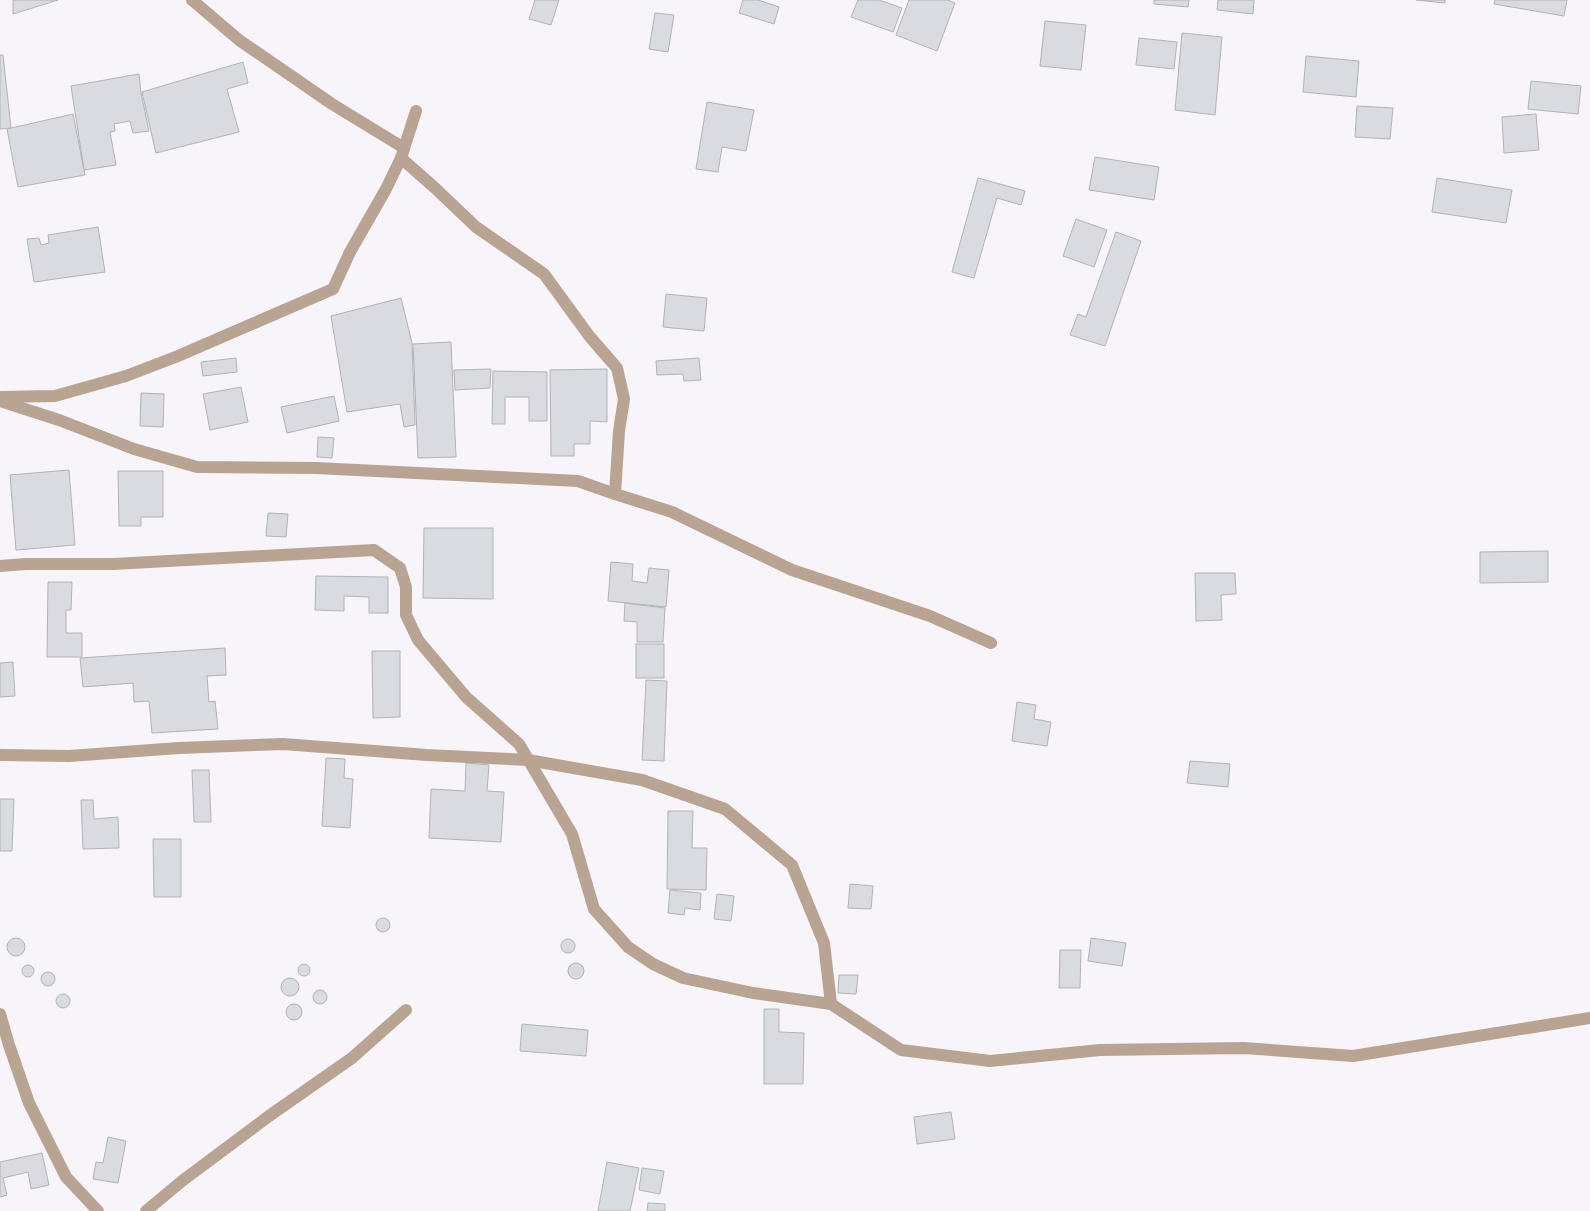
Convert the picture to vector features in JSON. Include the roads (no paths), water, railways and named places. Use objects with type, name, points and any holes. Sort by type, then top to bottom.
[{"type":"street","points":[[192,0],[239,40],[403,153],[435,188],[476,227],[544,274],[590,337],[617,368],[624,399],[619,431],[615,494]]},
{"type":"street","points":[[0,397],[55,396],[126,376],[178,356],[333,289],[350,252],[386,189],[403,153],[416,111]]},
{"type":"street","points":[[0,402],[58,420],[134,449],[197,467],[316,468],[578,481],[672,512],[792,570],[930,616],[991,643]]},
{"type":"street","points":[[0,566],[26,564],[114,564],[374,550],[400,568],[406,587],[406,615],[418,640],[466,697],[519,744],[572,834],[594,909],[628,947],[653,964],[683,978],[752,993],[831,1004],[901,1050],[990,1061],[1100,1050],[1244,1048],[1353,1056],[1590,1018]]},
{"type":"street","points":[[0,755],[69,756],[178,748],[284,744],[427,755],[528,760],[642,780],[724,809],[792,865],[824,943],[831,1004]]},
{"type":"street","points":[[146,1211],[225,1148],[352,1058],[406,1010]]},
{"type":"street","points":[[0,1014],[29,1103],[66,1177],[98,1211]]}]
